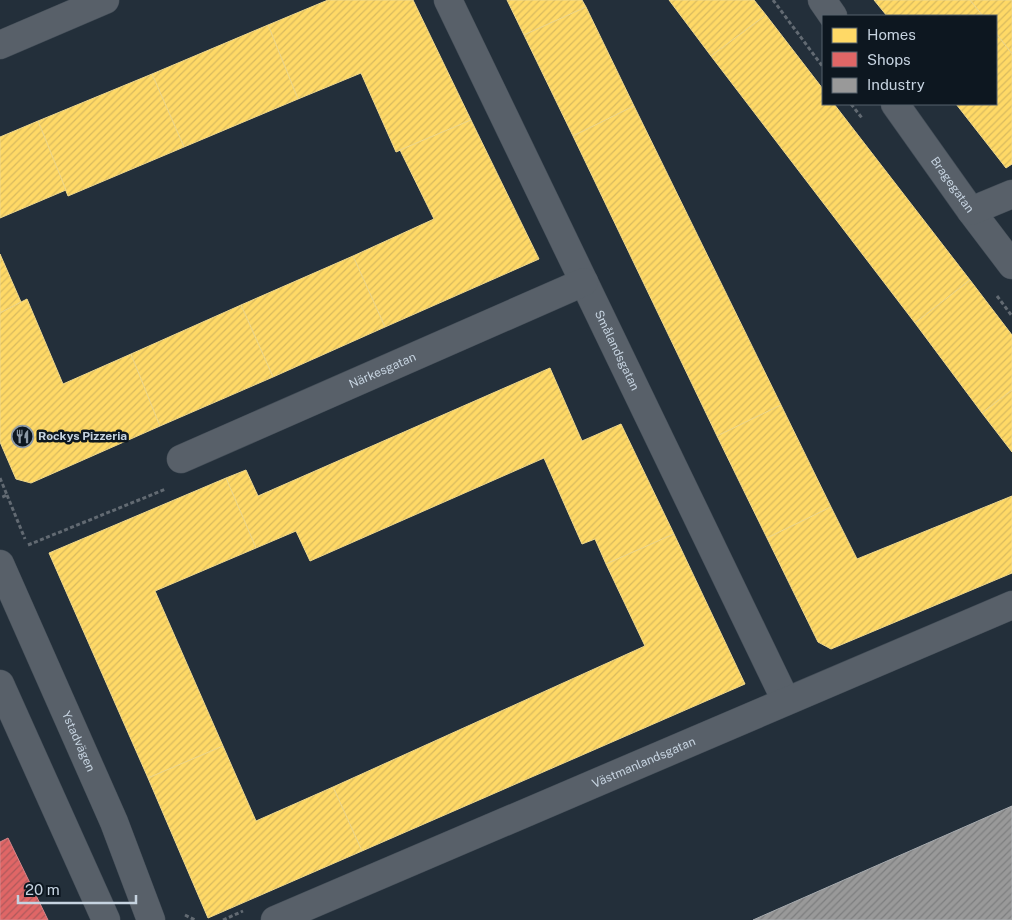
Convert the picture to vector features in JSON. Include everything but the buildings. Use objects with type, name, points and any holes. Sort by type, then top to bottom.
[{"type":"street","points":[[0,45],[106,0]]},
{"type":"street","name":"Smålandsgatan","points":[[448,0],[786,701]]},
{"type":"street","points":[[822,0],[832,15]]},
{"type":"street","name":"Bragegatan","points":[[896,105],[1012,265]]},
{"type":"street","points":[[971,211],[1012,194]]},
{"type":"street","name":"Närkesgatan","points":[[181,459],[584,282]]},
{"type":"street","name":"Ystadvägen","points":[[0,564],[114,822],[151,920]]},
{"type":"street","name":"Västmanlandsgatan","points":[[275,920],[1012,605]]},
{"type":"street","points":[[0,684],[106,920]]},
{"type":"path","points":[[773,0],[822,66]]},
{"type":"path","points":[[28,545],[176,485],[181,459]]},
{"type":"path","points":[[0,478],[7,495],[0,498]]},
{"type":"place","name":"Rockys Pizzeria","points":[[22,436]]}]
